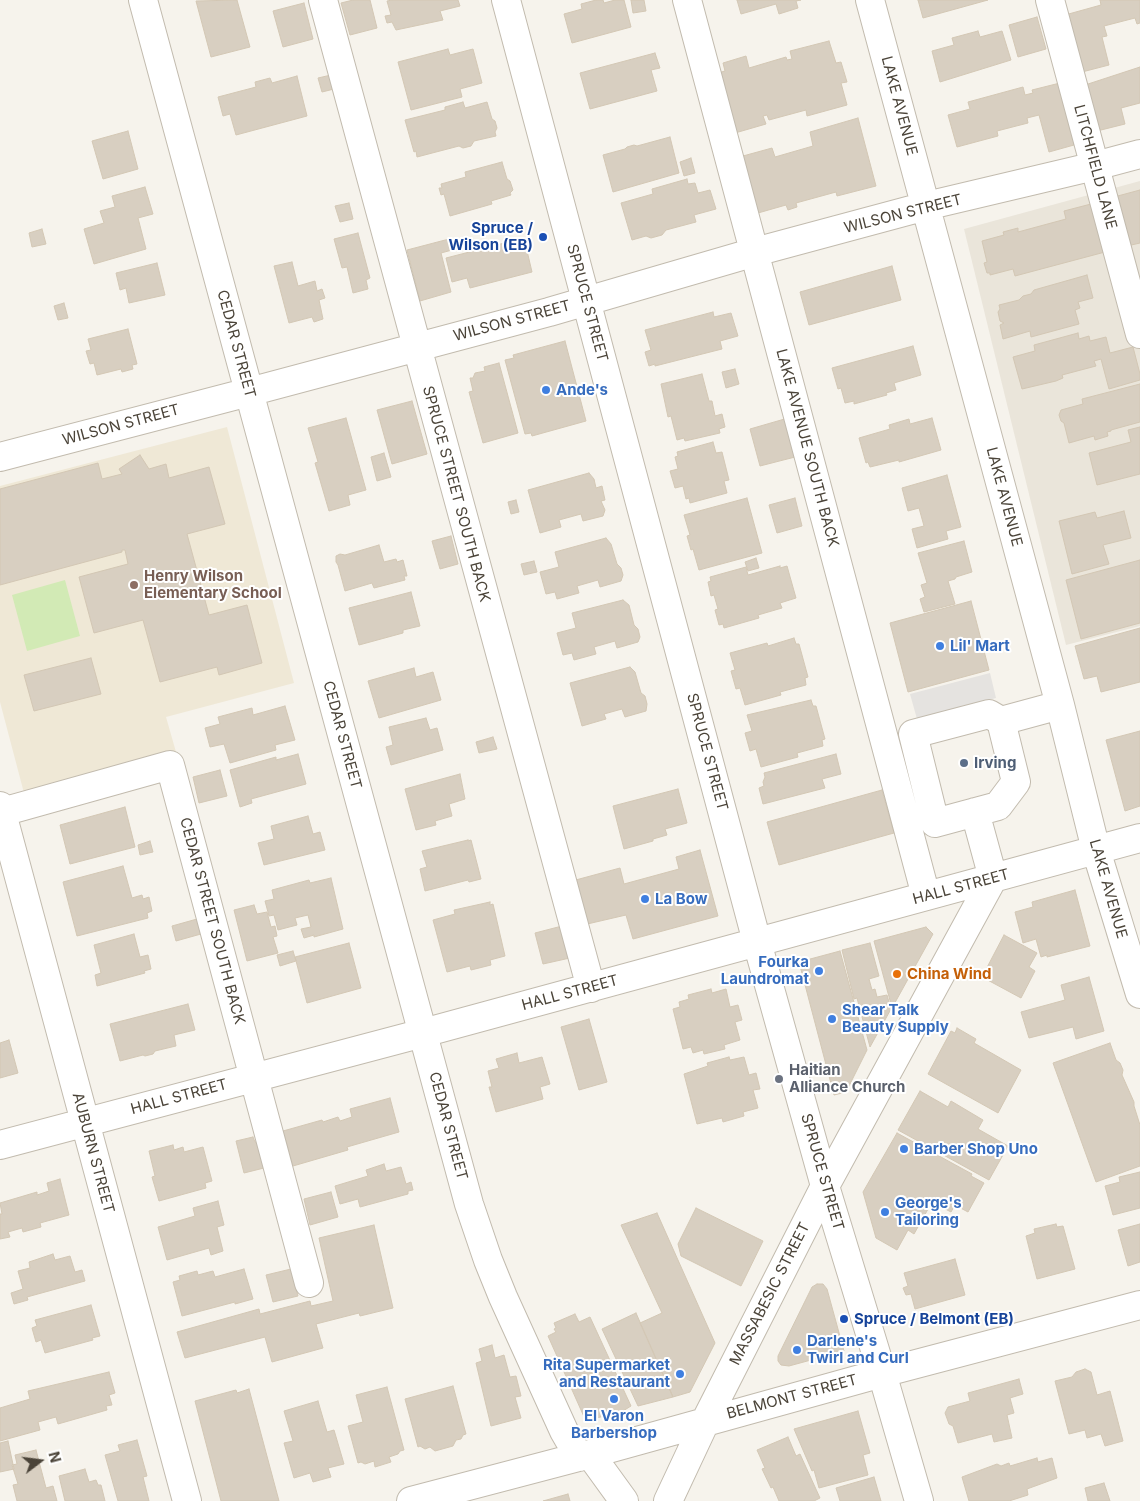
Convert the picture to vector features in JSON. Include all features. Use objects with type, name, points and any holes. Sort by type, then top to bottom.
[{"type":"street","name":"CEDAR STREET","points":[[143,0],[469,1204],[503,1297],[546,1393],[564,1431],[584,1455]]},
{"type":"street","name":"SPRUCE STREET SOUTH BACK","points":[[323,0],[591,988]]},
{"type":"street","name":"SPRUCE STREET","points":[[506,0],[757,942],[825,1186],[919,1501]]},
{"type":"street","name":"LAKE AVENUE SOUTH BACK","points":[[687,0],[926,896]]},
{"type":"street","name":"LAKE AVENUE","points":[[870,0],[1060,705],[1096,850],[1140,994]]},
{"type":"street","name":"LITCHFIELD LANE","points":[[1050,0],[1140,334]]},
{"type":"street","name":"WILSON STREET","points":[[0,457],[587,301],[755,252],[926,206],[1140,154]]},
{"type":"street","points":[[1000,721],[1060,705]]},
{"type":"street","points":[[989,714],[1000,721],[1016,782],[998,806],[935,823],[913,734],[989,714]]},
{"type":"street","name":"CEDAR STREET SOUTH BACK","points":[[1,809],[170,765],[309,1283]]},
{"type":"street","name":"AUBURN STREET","points":[[1,809],[187,1501]]},
{"type":"street","points":[[975,812],[992,878]]},
{"type":"street","name":"HALL STREET","points":[[0,1145],[591,988],[1140,838]]},
{"type":"street","name":"MASSABESIC STREET","points":[[668,1501],[706,1420],[825,1186],[992,878]]},
{"type":"street","name":"BELMONT STREET","points":[[411,1501],[882,1372],[1140,1305]]},
{"type":"street","points":[[584,1455],[624,1501]]},
{"type":"shaded area","points":[[1140,181],[1140,626],[1066,645],[964,229]]},
{"type":"shaded area","name":"Henry Wilson Elementary School","points":[[227,427],[294,683],[166,717],[176,752],[24,793],[0,702],[0,486]]},
{"type":"shaded area","points":[[990,673],[996,698],[917,719],[910,694]]},
{"type":"green space","points":[[65,580],[80,636],[27,651],[12,595]]},
{"type":"building","points":[[237,0],[250,47],[211,57],[196,1]]},
{"type":"building","points":[[353,0],[370,0],[377,28],[350,35],[341,3]]},
{"type":"building","points":[[458,0],[460,6],[440,11],[443,20],[396,30],[392,22],[387,23],[385,16],[391,15],[387,1]]},
{"type":"building","points":[[603,0],[604,3],[624,0],[631,27],[572,43],[564,14],[582,9],[581,4]]},
{"type":"building","points":[[631,0],[644,0],[646,11],[633,13]]},
{"type":"building","points":[[737,0],[801,0],[796,1],[798,8],[779,14],[776,4],[741,14]]},
{"type":"building","points":[[918,0],[988,0],[923,18]]},
{"type":"building","points":[[1100,0],[1140,0],[1140,23],[1137,24],[1135,18],[1104,26],[1107,36],[1102,37],[1109,65],[1082,72],[1065,15],[1101,5]]},
{"type":"building","points":[[304,3],[313,39],[283,47],[273,11]]},
{"type":"building","points":[[1037,17],[1046,49],[1018,57],[1009,25]]},
{"type":"building","points":[[978,31],[980,37],[1002,31],[1011,60],[940,82],[932,51],[954,45],[952,38]]},
{"type":"building","points":[[829,41],[836,63],[841,62],[847,82],[841,83],[847,105],[807,116],[806,110],[769,120],[767,115],[763,116],[766,124],[735,133],[718,73],[725,71],[723,63],[746,56],[749,68],[786,57],[787,60],[792,59],[790,51]]},
{"type":"building","points":[[448,49],[450,55],[473,49],[482,83],[460,89],[462,97],[411,110],[398,62]]},
{"type":"building","points":[[655,53],[660,68],[651,70],[657,91],[590,109],[580,73]]},
{"type":"building","points":[[1140,67],[1140,103],[1121,108],[1125,124],[1097,131],[1085,85]]},
{"type":"building","points":[[331,75],[334,89],[322,92],[318,78]]},
{"type":"building","points":[[297,76],[307,116],[236,135],[230,114],[223,116],[218,97],[256,87],[255,82],[270,78],[272,83]]},
{"type":"building","points":[[1060,83],[1074,135],[1074,145],[1049,152],[1039,115],[1027,118],[1028,123],[997,131],[998,136],[957,147],[948,115],[970,109],[968,102],[1023,87],[1025,95],[1033,93],[1032,90]]},
{"type":"building","points":[[463,102],[465,108],[487,102],[497,128],[496,136],[474,141],[471,146],[463,148],[459,146],[417,157],[405,120],[445,110],[445,107]]},
{"type":"building","points":[[858,118],[876,186],[837,196],[836,192],[796,203],[797,207],[788,210],[786,205],[758,213],[743,156],[772,148],[775,157],[813,146],[810,132]]},
{"type":"building","points":[[128,131],[138,169],[103,179],[92,141]]},
{"type":"building","points":[[670,137],[679,173],[613,192],[603,155],[634,145],[637,146]]},
{"type":"building","points":[[691,158],[695,173],[684,176],[680,162]]},
{"type":"building","points":[[502,162],[507,179],[510,181],[513,190],[510,193],[511,195],[491,201],[492,204],[450,216],[444,194],[441,195],[439,188],[442,188],[441,184],[466,177],[465,172]]},
{"type":"building","points":[[687,179],[688,184],[695,183],[698,193],[710,190],[716,209],[694,215],[696,222],[666,230],[662,235],[651,238],[646,236],[632,240],[621,203],[653,194],[652,189]]},
{"type":"building","points":[[145,187],[153,214],[138,218],[146,249],[94,264],[84,229],[104,223],[100,211],[115,207],[112,196]]},
{"type":"building","points":[[1140,190],[1140,243],[1127,246],[1114,197]]},
{"type":"building","points":[[349,203],[353,219],[340,222],[335,206]]},
{"type":"building","points":[[1091,204],[1105,252],[1015,276],[1013,269],[990,275],[990,273],[987,273],[984,263],[987,262],[982,241],[1004,235],[1003,232],[1018,228],[1018,232],[1066,219],[1064,211]]},
{"type":"building","points":[[42,229],[46,244],[32,247],[29,233]]},
{"type":"building","points":[[358,233],[370,278],[366,280],[368,289],[353,293],[347,267],[342,268],[334,239]]},
{"type":"building","points":[[524,238],[532,272],[470,288],[467,278],[452,282],[446,258]]},
{"type":"building","points":[[449,239],[452,250],[441,253],[451,292],[420,301],[407,250]]},
{"type":"building","points":[[292,262],[298,286],[315,281],[317,291],[322,289],[325,298],[319,300],[323,319],[314,322],[312,317],[289,323],[274,266]]},
{"type":"building","points":[[157,263],[165,295],[129,303],[126,288],[120,290],[116,273]]},
{"type":"building","points":[[892,266],[901,300],[809,325],[800,292]]},
{"type":"building","points":[[1087,275],[1093,298],[1078,302],[1080,308],[1075,310],[1079,324],[1031,337],[1030,331],[1003,339],[1000,325],[1004,323],[1000,321],[999,305],[1019,300],[1023,296],[1031,294],[1034,290]]},
{"type":"building","points":[[64,303],[68,318],[58,320],[54,306]]},
{"type":"building","points":[[713,312],[714,317],[731,313],[738,336],[720,341],[722,349],[649,366],[645,352],[651,350],[645,330]]},
{"type":"building","points":[[128,329],[137,364],[132,365],[133,369],[122,372],[121,369],[97,375],[94,363],[90,364],[86,351],[91,350],[88,339]]},
{"type":"building","points":[[1078,333],[1079,339],[1089,336],[1090,341],[1106,337],[1110,353],[1133,347],[1140,380],[1109,389],[1101,359],[1094,361],[1096,366],[1062,375],[1063,378],[1056,381],[1022,389],[1013,357],[1035,351],[1034,345]]},
{"type":"building","name":"Ande's","points":[[565,341],[586,421],[532,436],[531,433],[525,434],[505,360],[514,358],[513,355]]},
{"type":"building","points":[[913,346],[921,375],[894,383],[896,390],[886,393],[887,395],[854,404],[854,401],[845,403],[841,388],[838,389],[832,368]]},
{"type":"building","points":[[499,363],[518,433],[483,443],[469,392],[473,391],[470,378],[473,378],[475,373],[485,371],[484,367]]},
{"type":"building","points":[[735,369],[739,384],[726,388],[722,372]]},
{"type":"building","points":[[702,374],[709,401],[712,401],[715,416],[722,414],[725,427],[719,429],[720,433],[685,441],[684,438],[677,440],[671,416],[668,417],[661,384]]},
{"type":"building","points":[[1140,384],[1140,422],[1111,430],[1107,432],[1108,436],[1095,440],[1094,436],[1069,443],[1064,423],[1059,415],[1061,410],[1083,404],[1082,399]]},
{"type":"building","points":[[412,401],[427,454],[392,464],[377,410]]},
{"type":"building","points":[[346,418],[366,490],[348,495],[350,505],[329,511],[315,463],[318,462],[308,428]]},
{"type":"building","points":[[788,418],[799,456],[760,466],[750,429]]},
{"type":"building","points":[[932,418],[941,450],[899,462],[899,460],[870,467],[868,462],[866,463],[859,438],[890,429],[889,425],[909,419],[910,424]]},
{"type":"building","points":[[1140,427],[1140,474],[1097,485],[1089,453],[1131,442],[1128,430]]},
{"type":"building","points":[[713,442],[716,453],[722,452],[729,480],[724,481],[727,493],[690,503],[689,498],[686,499],[683,486],[675,488],[670,471],[678,469],[675,457],[678,456],[677,452]]},
{"type":"building","points":[[384,453],[391,477],[377,481],[371,457]]},
{"type":"building","points":[[140,455],[149,469],[166,464],[169,478],[209,467],[225,524],[187,534],[209,615],[247,605],[262,663],[219,675],[217,667],[160,682],[143,620],[94,633],[79,577],[128,564],[125,550],[0,585],[0,489],[98,463],[102,479],[122,474],[119,469]]},
{"type":"building","points":[[589,473],[594,479],[596,488],[602,486],[605,500],[601,501],[605,510],[603,516],[583,521],[581,514],[559,520],[561,527],[540,533],[528,490]]},
{"type":"building","points":[[947,475],[961,527],[946,531],[948,539],[917,548],[912,529],[924,526],[919,508],[908,511],[902,488]]},
{"type":"building","points":[[747,498],[762,553],[699,570],[687,536],[690,535],[684,515]]},
{"type":"building","points":[[795,498],[802,526],[777,533],[769,505]]},
{"type":"building","points":[[516,500],[519,512],[511,514],[508,502]]},
{"type":"building","points":[[1124,511],[1131,538],[1103,545],[1109,564],[1072,574],[1059,521],[1095,512],[1097,518]]},
{"type":"building","points":[[451,536],[458,564],[440,569],[432,541]]},
{"type":"building","points":[[606,538],[611,544],[617,564],[621,568],[623,575],[621,581],[600,587],[598,580],[577,586],[579,593],[557,599],[555,592],[546,594],[540,572],[559,567],[555,552]]},
{"type":"building","points":[[964,541],[972,572],[948,581],[955,604],[924,612],[920,599],[925,597],[921,585],[927,583],[918,553]]},
{"type":"building","points":[[379,545],[384,562],[396,559],[397,562],[403,560],[407,576],[404,576],[405,580],[374,588],[372,583],[345,591],[336,556]]},
{"type":"building","points":[[756,558],[759,568],[748,571],[745,562]]},
{"type":"building","points":[[1140,560],[1140,623],[1081,639],[1066,580]]},
{"type":"building","points":[[534,561],[537,572],[524,575],[521,564]]},
{"type":"building","points":[[780,566],[780,568],[787,566],[796,598],[780,603],[782,608],[758,615],[759,618],[724,628],[723,624],[719,625],[715,610],[718,609],[714,595],[711,596],[708,582],[711,581],[710,577],[746,567],[748,575]]},
{"type":"building","points":[[411,592],[420,626],[403,630],[403,633],[359,645],[349,608]]},
{"type":"building","points":[[623,600],[629,605],[634,625],[638,629],[640,637],[638,642],[617,648],[615,641],[594,647],[596,654],[574,660],[572,653],[563,655],[557,633],[576,628],[572,613]]},
{"type":"building","name":"Lil' Mart","points":[[971,601],[989,670],[908,692],[890,623]]},
{"type":"building","points":[[1140,628],[1140,682],[1101,692],[1097,676],[1084,679],[1075,646]]},
{"type":"building","points":[[794,638],[796,644],[799,644],[808,677],[805,678],[806,685],[780,692],[781,695],[745,705],[740,688],[736,689],[731,671],[735,670],[730,653],[767,643],[768,646]]},
{"type":"building","points":[[91,658],[101,694],[34,711],[24,675]]},
{"type":"building","points":[[630,667],[635,672],[641,693],[645,696],[646,711],[625,717],[622,709],[604,714],[606,719],[582,726],[570,683]]},
{"type":"building","points":[[414,668],[416,677],[433,672],[441,700],[379,718],[368,681]]},
{"type":"building","points":[[811,700],[813,706],[816,706],[825,739],[822,740],[823,746],[797,753],[798,757],[761,767],[756,749],[750,751],[745,733],[752,731],[747,715]]},
{"type":"building","points":[[285,706],[295,740],[275,745],[276,750],[230,763],[224,744],[210,747],[205,728],[220,724],[218,717],[252,708],[253,715]]},
{"type":"building","points":[[426,718],[430,730],[437,728],[443,750],[391,765],[386,747],[393,745],[389,727]]},
{"type":"building","points":[[1140,731],[1140,806],[1125,811],[1106,740]]},
{"type":"building","points":[[493,737],[497,749],[479,753],[476,742]]},
{"type":"building","points":[[298,754],[306,784],[251,799],[252,803],[240,807],[230,770],[276,757],[276,760]]},
{"type":"building","points":[[836,754],[841,774],[822,779],[825,788],[763,804],[759,788],[764,786],[764,773]]},
{"type":"building","points":[[220,770],[227,796],[199,803],[193,777]]},
{"type":"building","points":[[460,774],[465,799],[449,804],[452,816],[435,821],[436,825],[416,830],[405,789]]},
{"type":"building","points":[[678,789],[687,823],[665,829],[667,835],[653,839],[653,841],[624,849],[613,806]]},
{"type":"building","points":[[882,790],[894,833],[779,865],[767,822]]},
{"type":"building","points":[[125,807],[135,847],[70,864],[60,825]]},
{"type":"building","points":[[308,816],[313,834],[320,832],[325,850],[264,865],[258,843],[274,839],[271,826]]},
{"type":"building","points":[[471,840],[481,879],[469,882],[468,880],[425,891],[420,869],[427,867],[422,851]]},
{"type":"building","points":[[150,841],[153,852],[140,855],[138,845]]},
{"type":"building","name":"La Bow","points":[[700,850],[718,916],[633,939],[626,915],[583,925],[572,881],[620,868],[624,884],[679,869],[676,857]]},
{"type":"building","points":[[123,866],[132,898],[142,895],[143,899],[149,897],[152,911],[147,913],[148,918],[77,936],[63,882]]},
{"type":"building","points":[[331,878],[343,929],[304,938],[301,929],[311,927],[308,915],[295,918],[297,925],[278,930],[274,915],[269,916],[265,901],[274,899],[272,890],[309,880],[310,883]]},
{"type":"building","points":[[1075,890],[1090,946],[1041,957],[1036,939],[1023,943],[1015,912],[1033,907],[1032,902]]},
{"type":"building","points":[[490,902],[490,905],[493,904],[505,956],[490,960],[491,965],[471,970],[470,966],[447,972],[433,920],[455,914],[454,910]]},
{"type":"building","points":[[254,905],[257,914],[267,912],[271,927],[275,926],[277,936],[273,937],[278,953],[247,961],[234,910]]},
{"type":"building","points":[[197,919],[201,934],[176,941],[172,926]]},
{"type":"building","points":[[562,926],[570,958],[543,964],[535,933]]},
{"type":"building","name":"China Wind","points":[[926,927],[933,934],[892,1008],[874,941]]},
{"type":"building","points":[[134,934],[140,957],[148,955],[151,969],[144,971],[145,973],[97,986],[95,975],[101,973],[94,945]]},
{"type":"building","points":[[1004,935],[1037,953],[1029,967],[1035,971],[1021,998],[982,977]]},
{"type":"building","points":[[349,943],[361,988],[307,1003],[295,957]]},
{"type":"building","points":[[870,943],[879,976],[869,979],[872,990],[875,989],[877,997],[887,995],[891,1009],[870,1047],[857,998],[854,999],[842,950]]},
{"type":"building","points":[[293,951],[296,961],[280,966],[277,955]]},
{"type":"building","points":[[840,951],[867,1050],[846,1092],[834,1095],[799,962]]},
{"type":"building","points":[[1089,977],[1104,1031],[1076,1039],[1073,1027],[1029,1038],[1021,1012],[1065,1000],[1061,985]]},
{"type":"building","points":[[711,989],[712,993],[726,989],[730,1007],[738,1005],[742,1020],[735,1022],[740,1040],[724,1045],[725,1049],[704,1054],[703,1050],[693,1053],[691,1047],[683,1049],[673,1009],[680,1007],[679,1002],[689,999],[688,995]]},
{"type":"building","points":[[188,1004],[195,1030],[174,1035],[176,1046],[155,1051],[153,1054],[120,1061],[110,1024]]},
{"type":"building","points":[[589,1019],[607,1082],[579,1090],[561,1027]]},
{"type":"building","points":[[957,1028],[976,1039],[974,1043],[1021,1070],[998,1113],[928,1074],[951,1031],[955,1033]]},
{"type":"building","points":[[9,1040],[18,1073],[0,1078],[0,1043]]},
{"type":"building","points":[[1110,1043],[1116,1060],[1120,1063],[1123,1070],[1122,1075],[1134,1102],[1140,1125],[1140,1166],[1096,1182],[1053,1063]]},
{"type":"building","points":[[517,1053],[519,1063],[542,1057],[550,1084],[540,1087],[543,1099],[496,1112],[489,1087],[492,1087],[488,1071],[499,1068],[496,1059]]},
{"type":"building","points":[[729,1057],[730,1060],[744,1057],[749,1075],[756,1073],[760,1089],[753,1090],[758,1108],[743,1112],[744,1116],[723,1122],[722,1118],[697,1124],[684,1074],[708,1066],[707,1063]]},
{"type":"building","points":[[920,1091],[948,1107],[951,1101],[983,1120],[978,1129],[1008,1146],[989,1180],[898,1130]]},
{"type":"building","points":[[390,1098],[399,1132],[347,1147],[348,1150],[293,1166],[283,1131],[338,1117],[340,1121],[352,1117],[350,1109]]},
{"type":"building","points":[[897,1133],[972,1174],[971,1176],[984,1183],[968,1212],[955,1205],[951,1212],[932,1202],[914,1234],[908,1230],[897,1250],[876,1238],[863,1192]]},
{"type":"building","points":[[253,1137],[255,1142],[257,1142],[264,1168],[244,1173],[236,1141]]},
{"type":"building","points":[[173,1145],[174,1150],[183,1147],[184,1152],[203,1147],[212,1181],[205,1183],[206,1188],[159,1201],[152,1177],[155,1176],[149,1151]]},
{"type":"building","points":[[384,1164],[386,1171],[401,1167],[406,1184],[411,1182],[413,1190],[408,1191],[408,1194],[360,1207],[358,1199],[340,1204],[335,1186],[368,1176],[366,1170]]},
{"type":"building","points":[[1140,1172],[1140,1208],[1113,1215],[1105,1186],[1120,1182],[1119,1177]]},
{"type":"building","points":[[60,1179],[69,1215],[40,1223],[41,1227],[23,1232],[22,1228],[8,1232],[10,1237],[0,1239],[0,1214],[2,1214],[0,1203],[37,1192],[37,1195],[49,1191],[47,1183]]},
{"type":"building","points":[[331,1192],[338,1217],[310,1225],[304,1199]]},
{"type":"building","points":[[218,1201],[224,1225],[217,1227],[223,1251],[211,1255],[209,1248],[167,1260],[158,1227],[195,1216],[193,1208]]},
{"type":"building","points":[[696,1208],[763,1241],[741,1286],[681,1256],[678,1244]]},
{"type":"building","points":[[657,1213],[715,1343],[690,1392],[673,1397],[640,1323],[662,1313],[621,1225]]},
{"type":"building","points":[[1056,1224],[1057,1227],[1063,1226],[1075,1269],[1037,1279],[1026,1236],[1035,1233],[1034,1229]]},
{"type":"building","points":[[1140,1224],[1140,1262],[1128,1266],[1118,1230]]},
{"type":"building","points":[[374,1225],[393,1308],[360,1316],[359,1313],[316,1324],[323,1348],[272,1362],[265,1337],[185,1358],[177,1332],[259,1309],[260,1314],[310,1301],[311,1306],[333,1301],[319,1238]]},
{"type":"building","points":[[53,1254],[55,1260],[70,1256],[75,1272],[82,1270],[85,1281],[27,1297],[28,1300],[14,1304],[11,1293],[23,1289],[18,1271],[30,1268],[29,1262]]},
{"type":"building","points":[[955,1259],[965,1295],[915,1309],[911,1294],[906,1295],[903,1288],[908,1286],[904,1273]]},
{"type":"building","points":[[244,1269],[253,1299],[182,1316],[173,1282],[180,1280],[179,1276],[197,1271],[198,1275],[213,1271],[215,1277]]},
{"type":"building","points":[[291,1269],[298,1296],[273,1302],[266,1275]]},
{"type":"building","points":[[817,1284],[823,1284],[827,1289],[844,1351],[789,1366],[781,1365],[778,1361],[778,1356],[812,1287]]},
{"type":"building","points":[[91,1305],[100,1336],[92,1338],[93,1340],[45,1353],[41,1340],[36,1342],[32,1328],[37,1326],[35,1320]]},
{"type":"building","points":[[636,1313],[673,1397],[638,1406],[602,1329]]},
{"type":"building","points":[[575,1314],[579,1322],[590,1317],[631,1406],[623,1411],[593,1419],[585,1419],[548,1336],[556,1332],[554,1323]]},
{"type":"building","points":[[492,1345],[495,1358],[504,1355],[510,1377],[516,1376],[521,1396],[515,1397],[521,1418],[491,1426],[476,1363],[482,1361],[479,1349]]},
{"type":"building","points":[[1085,1369],[1091,1372],[1097,1395],[1110,1391],[1123,1441],[1105,1446],[1101,1434],[1087,1438],[1085,1430],[1069,1434],[1055,1381],[1072,1377],[1076,1372]]},
{"type":"building","points":[[109,1372],[115,1393],[109,1395],[112,1405],[106,1406],[107,1410],[58,1424],[56,1417],[38,1422],[40,1430],[0,1441],[0,1408],[30,1399],[28,1391]]},
{"type":"building","points":[[1019,1379],[1023,1394],[1010,1398],[1014,1413],[1007,1415],[1012,1438],[994,1442],[992,1434],[958,1443],[953,1426],[949,1424],[945,1413],[948,1407],[970,1401],[968,1393]]},
{"type":"building","points":[[453,1386],[466,1434],[461,1439],[456,1440],[453,1446],[435,1451],[430,1447],[425,1449],[420,1446],[418,1447],[405,1399]]},
{"type":"building","points":[[387,1387],[404,1450],[389,1457],[391,1462],[375,1467],[374,1461],[365,1464],[358,1463],[348,1426],[363,1422],[356,1395]]},
{"type":"building","points":[[249,1389],[279,1501],[221,1501],[195,1401],[236,1390],[237,1393]]},
{"type":"building","points":[[318,1401],[327,1432],[334,1430],[344,1464],[328,1468],[331,1477],[313,1482],[310,1473],[294,1478],[284,1443],[293,1441],[284,1411]]},
{"type":"building","points":[[858,1411],[870,1453],[863,1455],[868,1475],[819,1488],[814,1470],[812,1471],[794,1429]]},
{"type":"building","points":[[788,1437],[796,1456],[800,1454],[820,1498],[814,1501],[779,1501],[762,1469],[765,1468],[757,1450]]},
{"type":"building","points":[[137,1440],[147,1476],[143,1477],[149,1501],[118,1501],[105,1455],[120,1451],[118,1445]]},
{"type":"building","points":[[8,1441],[14,1469],[0,1472],[0,1443]]},
{"type":"building","points":[[36,1450],[46,1488],[53,1486],[57,1501],[17,1501],[13,1485],[18,1484],[12,1465],[17,1464],[15,1455]]},
{"type":"building","points":[[1037,1458],[1038,1462],[1052,1458],[1057,1478],[1027,1489],[1028,1495],[1009,1501],[969,1501],[962,1477],[997,1464],[1001,1466],[1009,1463],[1010,1466]]},
{"type":"building","points":[[85,1469],[89,1482],[96,1480],[98,1485],[101,1485],[105,1501],[65,1501],[59,1476]]},
{"type":"building","points":[[874,1477],[881,1501],[840,1501],[836,1488]]},
{"type":"building","points":[[1104,1483],[1110,1501],[1088,1501],[1085,1488]]},
{"type":"building","points":[[568,1494],[570,1501],[543,1501]]},
{"type":"place","name":"Spruce / Wilson (EB)","points":[[543,237]]},
{"type":"place","name":"Ande's","points":[[546,390]]},
{"type":"place","name":"Henry Wilson Elementary School","points":[[134,585]]},
{"type":"place","name":"Lil' Mart","points":[[940,646]]},
{"type":"place","name":"Irving","points":[[964,763]]},
{"type":"place","name":"La Bow","points":[[645,899]]},
{"type":"place","name":"Fourka Laundromat","points":[[819,971]]},
{"type":"place","name":"China Wind","points":[[897,974]]},
{"type":"place","name":"Shear Talk Beauty Supply","points":[[832,1019]]},
{"type":"place","name":"Haitian Alliance Church","points":[[779,1079]]},
{"type":"place","name":"Barber Shop Uno","points":[[904,1149]]},
{"type":"place","name":"George's Tailoring","points":[[885,1212]]},
{"type":"place","name":"Spruce / Belmont (EB)","points":[[844,1319]]},
{"type":"place","name":"Darlene's Twirl and Curl","points":[[797,1350]]},
{"type":"place","name":"Rita Supermarket and Restaurant","points":[[680,1374]]},
{"type":"place","name":"El Varon Barbershop","points":[[614,1399]]}]
